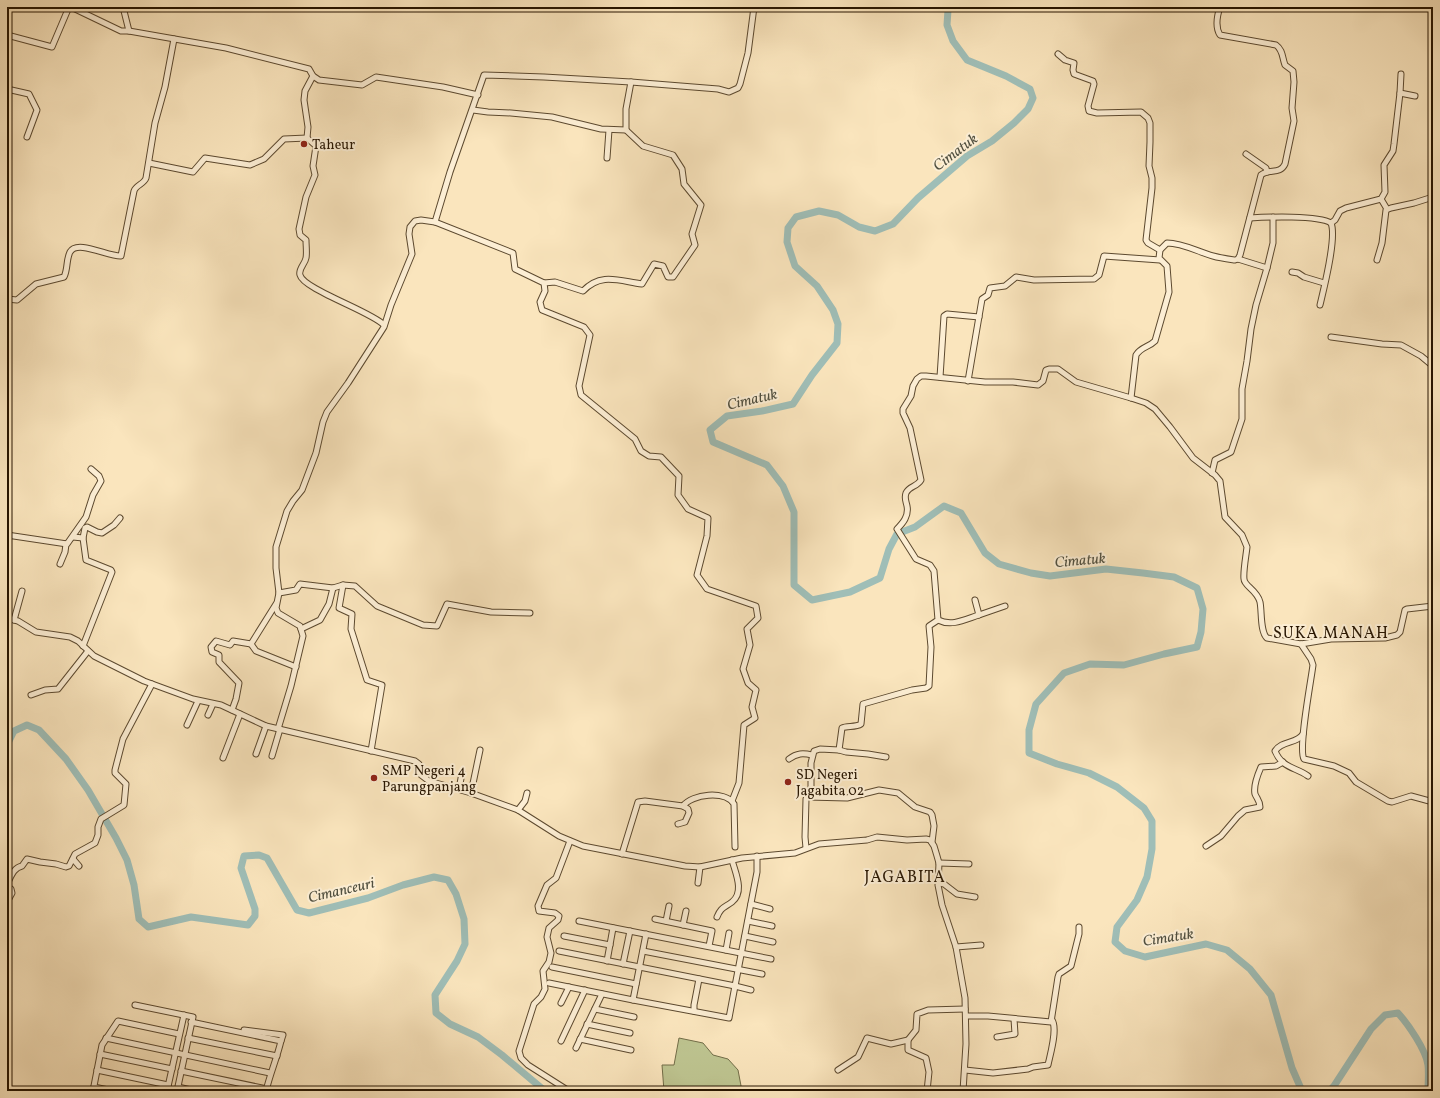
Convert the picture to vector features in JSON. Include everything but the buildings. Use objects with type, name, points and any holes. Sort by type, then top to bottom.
[{"type":"street","points":[[7,35],[52,47],[70,7],[121,32],[129,31],[226,48],[309,69],[313,76],[319,80],[362,85],[376,77],[443,87],[478,95]]},
{"type":"street","points":[[123,7],[129,31]]},
{"type":"street","points":[[435,222],[450,172],[483,78],[486,74],[631,82],[729,92],[738,88],[740,84],[748,53],[754,7]]},
{"type":"street","points":[[1220,7],[1217,24],[1220,35],[1276,45],[1281,51],[1285,65],[1293,71],[1294,74],[1292,108],[1294,121],[1285,164],[1277,171],[1267,172],[1261,175],[1238,259]]},
{"type":"street","points":[[7,299],[17,300],[36,284],[64,277],[68,256],[71,250],[75,248],[82,247],[121,256],[134,191],[135,188],[145,180],[155,123],[165,87],[174,39]]},
{"type":"street","points":[[1058,54],[1065,60],[1074,63],[1074,74],[1093,81],[1094,84],[1088,106],[1089,111],[1097,113],[1141,112],[1148,118],[1150,130],[1149,166],[1152,178],[1152,188],[1146,240],[1148,243],[1160,250]]},
{"type":"street","points":[[1331,223],[1341,210],[1381,199],[1385,192],[1384,164],[1393,150],[1401,74]]},
{"type":"street","points":[[307,138],[308,127],[304,100],[305,91],[313,76]]},
{"type":"street","points":[[626,130],[626,109],[631,82]]},
{"type":"street","points":[[7,89],[29,94],[37,110],[27,137]]},
{"type":"street","points":[[1400,93],[1415,96]]},
{"type":"street","points":[[272,756],[303,636],[300,626],[277,611],[276,608],[279,593],[276,568],[276,547],[287,511],[302,490],[316,453],[323,422],[327,412],[348,383],[384,327],[391,305],[412,254],[409,234],[410,227],[415,221],[421,220],[435,222],[512,253],[515,269],[544,283],[555,282],[583,291],[590,283],[602,279],[642,284],[654,264],[663,266],[668,277],[673,277],[695,245],[692,234],[701,205],[684,184],[682,169],[673,156],[643,146],[626,130],[609,130],[586,126],[552,117],[473,110]]},
{"type":"street","points":[[607,158],[609,130]]},
{"type":"street","points":[[148,163],[193,172],[205,158],[250,165],[264,159],[284,139],[307,138],[316,146],[313,166],[315,175],[306,197],[299,229],[300,235],[306,240],[306,259],[300,272],[301,278],[313,287],[384,325]]},
{"type":"street","points":[[1246,154],[1266,168],[1267,172]]},
{"type":"street","points":[[1387,209],[1433,197]]},
{"type":"street","points":[[1381,199],[1387,209]]},
{"type":"street","points":[[1377,260],[1382,243],[1384,218],[1387,209]]},
{"type":"street","points":[[1250,218],[1273,217],[1321,220],[1331,223]]},
{"type":"street","points":[[1212,472],[1215,460],[1231,452],[1239,431],[1242,413],[1242,389],[1251,330],[1256,305],[1268,268],[1274,237],[1273,217]]},
{"type":"street","points":[[1320,305],[1332,244],[1333,230],[1331,223]]},
{"type":"street","points":[[1160,260],[1160,250],[1167,243],[1170,243],[1213,256],[1235,260],[1238,259],[1268,268]]},
{"type":"street","points":[[968,381],[982,299],[988,295],[989,289],[995,286],[1005,286],[1014,278],[1034,280],[1094,279],[1099,275],[1104,256],[1160,260],[1167,266],[1168,296],[1155,341],[1139,350],[1136,355],[1131,398]]},
{"type":"street","points":[[1292,272],[1324,283]]},
{"type":"street","points":[[544,283],[545,292],[540,302],[542,310],[584,328],[590,335],[579,386],[582,395],[635,439],[641,452],[649,456],[661,457],[679,476],[678,495],[688,509],[708,518],[707,536],[697,575],[707,589],[756,606],[758,618],[747,629],[750,645],[743,669],[748,683],[756,690],[752,707],[755,718],[744,725],[739,783],[732,801],[734,808],[735,847]]},
{"type":"street","points":[[940,377],[944,316],[947,314],[979,317]]},
{"type":"street","points":[[1331,337],[1401,345],[1421,356],[1433,366]]},
{"type":"street","points":[[938,620],[933,569],[916,559],[897,532],[897,529],[905,520],[907,514],[906,494],[911,487],[919,483],[921,479],[910,428],[903,413],[903,409],[911,396],[913,386],[917,379],[921,376],[968,381],[1013,382],[1038,385],[1043,381],[1046,370],[1054,368],[1061,371],[1076,382],[1146,403],[1155,409],[1193,458],[1212,472],[1220,481],[1226,517],[1242,535],[1246,543],[1247,548],[1244,579],[1246,584],[1255,591],[1258,597],[1264,635],[1271,640],[1301,644],[1331,639],[1373,639],[1391,637],[1400,632],[1405,610],[1433,606]]},
{"type":"street","points":[[60,564],[65,554],[66,544],[73,537],[86,517],[93,495],[101,481],[99,476],[91,469]]},
{"type":"street","points":[[83,646],[112,572],[111,570],[86,560],[83,538],[86,527],[102,533],[114,525],[120,518]]},
{"type":"street","points":[[7,534],[66,544]]},
{"type":"street","points":[[73,537],[83,538]]},
{"type":"street","points":[[279,593],[296,590],[300,584],[333,588],[343,585],[355,586],[377,606],[423,625],[437,626],[447,604],[491,612],[530,613]]},
{"type":"street","points":[[343,585],[339,608],[352,614],[351,629],[367,680],[382,685],[371,751]]},
{"type":"street","points":[[302,629],[320,620],[329,604],[333,588]]},
{"type":"street","points":[[14,620],[22,591]]},
{"type":"street","points":[[975,600],[979,615]]},
{"type":"street","points":[[251,644],[278,601]]},
{"type":"street","points":[[938,620],[953,624],[1005,606]]},
{"type":"street","points":[[7,618],[14,620],[36,632],[73,638],[88,651],[104,661],[152,684],[198,701],[232,710],[266,726],[415,761],[419,764],[421,775],[429,781],[459,789],[518,810],[559,836],[583,846],[669,864],[700,867],[757,856],[795,853],[819,844],[867,840],[881,837],[907,840],[926,839],[932,842]]},
{"type":"street","points":[[839,750],[842,728],[846,726],[858,726],[861,724],[863,704],[928,687],[931,647],[930,626],[938,620]]},
{"type":"street","points":[[232,710],[239,683],[218,662],[219,655],[212,652],[211,647],[216,641],[230,645],[233,641],[251,644],[256,651],[296,667]]},
{"type":"street","points":[[1301,644],[1310,657],[1313,665],[1303,734],[1302,755],[1304,759],[1334,766],[1349,772],[1356,782],[1388,801],[1392,802],[1411,796],[1433,802]]},
{"type":"street","points":[[31,695],[45,690],[58,689],[88,651]]},
{"type":"street","points":[[7,902],[12,893],[11,889],[7,885],[14,871],[23,866],[27,859],[67,867],[71,864],[75,854],[95,843],[101,819],[123,806],[125,803],[126,784],[115,774],[115,767],[123,739],[152,684]]},
{"type":"street","points":[[187,725],[198,701]]},
{"type":"street","points":[[208,714],[213,704]]},
{"type":"street","points":[[223,758],[240,714]]},
{"type":"street","points":[[256,754],[266,726]]},
{"type":"street","points":[[1303,734],[1298,739],[1282,744],[1277,748],[1276,753],[1287,766],[1303,772],[1308,776]]},
{"type":"street","points":[[806,848],[805,837],[807,797],[812,784],[812,755],[814,751],[817,749],[839,750],[886,758]]},
{"type":"street","points":[[471,793],[480,750]]},
{"type":"street","points":[[789,759],[796,754],[812,755]]},
{"type":"street","points":[[1206,846],[1221,836],[1245,810],[1260,806],[1260,802],[1255,793],[1255,786],[1261,767],[1276,766],[1283,762]]},
{"type":"street","points":[[459,789],[462,773]]},
{"type":"street","points":[[807,797],[847,798],[879,790],[898,793],[915,807],[930,812],[932,815],[934,826],[932,842],[936,850],[938,863],[938,883],[942,905],[956,947],[962,977],[967,1030],[963,1091]]},
{"type":"street","points":[[518,810],[525,801],[527,793]]},
{"type":"street","points":[[683,806],[690,799],[708,795],[732,801]]},
{"type":"street","points":[[622,854],[638,803],[645,801],[683,806],[688,809],[689,813],[685,822],[678,824]]},
{"type":"street","points":[[569,1091],[528,1065],[521,1058],[519,1051],[534,1004],[541,997],[545,989],[543,971],[549,962],[551,953],[547,937],[549,928],[558,920],[559,916],[539,911],[538,906],[547,885],[556,878],[570,841]]},
{"type":"street","points":[[549,983],[729,1018],[757,872],[757,856]]},
{"type":"street","points":[[73,859],[78,866]]},
{"type":"street","points":[[716,917],[720,909],[733,902],[738,892],[737,878],[732,860]]},
{"type":"street","points":[[938,863],[969,864]]},
{"type":"street","points":[[698,883],[700,867]]},
{"type":"street","points":[[938,883],[944,884],[957,894],[975,897]]},
{"type":"street","points":[[751,904],[770,909]]},
{"type":"street","points":[[666,921],[669,906]]},
{"type":"street","points":[[683,925],[686,911]]},
{"type":"street","points":[[655,919],[712,931],[709,946]]},
{"type":"street","points":[[579,921],[772,959]]},
{"type":"street","points":[[748,921],[772,926]]},
{"type":"street","points":[[965,1070],[993,1073],[1028,1070],[1033,1067],[1048,1065],[1053,1040],[1054,1023],[1052,1020],[1058,977],[1059,974],[1071,966],[1079,934],[1079,927]]},
{"type":"street","points":[[607,961],[613,928]]},
{"type":"street","points":[[623,964],[630,931]]},
{"type":"street","points":[[726,950],[729,933]]},
{"type":"street","points":[[633,1000],[646,934]]},
{"type":"street","points":[[564,936],[610,945]]},
{"type":"street","points":[[745,936],[773,942]]},
{"type":"street","points":[[956,947],[981,945]]},
{"type":"street","points":[[560,951],[751,990]]},
{"type":"street","points":[[643,952],[762,974]]},
{"type":"street","points":[[552,967],[636,984]]},
{"type":"street","points":[[694,1012],[699,979]]},
{"type":"street","points":[[561,1003],[569,987]]},
{"type":"street","points":[[561,1042],[586,990]]},
{"type":"street","points":[[576,1048],[602,994]]},
{"type":"street","points":[[135,1005],[192,1017],[177,1089],[195,1091]]},
{"type":"street","points":[[595,1009],[634,1017]]},
{"type":"street","points":[[838,1070],[858,1057],[867,1038],[891,1044],[908,1040],[916,1030],[917,1014],[928,1010],[965,1009]]},
{"type":"street","points":[[97,1070],[168,1088],[184,1015]]},
{"type":"street","points":[[966,1016],[988,1016],[1049,1022],[1052,1020]]},
{"type":"street","points":[[996,1037],[1015,1034],[1014,1019]]},
{"type":"street","points":[[113,1091],[93,1089],[102,1045],[118,1021],[180,1034]]},
{"type":"street","points":[[181,1071],[267,1090],[270,1073],[281,1041],[191,1022]]},
{"type":"street","points":[[587,1024],[630,1033]]},
{"type":"street","points":[[106,1038],[270,1073]]},
{"type":"street","points":[[188,1038],[277,1056]]},
{"type":"street","points":[[580,1039],[631,1050]]},
{"type":"street","points":[[908,1040],[908,1050],[926,1058],[929,1072],[927,1091]]},
{"type":"street","points":[[100,1054],[172,1069]]},
{"type":"green space","points":[[679,1038],[703,1043],[713,1055],[728,1059],[738,1070],[742,1091],[664,1091],[662,1065],[674,1065]]},
{"type":"waterway","name":"Cimatuk","points":[[947,7],[947,25],[953,41],[967,60],[1006,76],[1030,89],[1033,98],[1028,109],[992,141],[967,156],[918,198],[893,224],[875,231],[859,227],[838,215],[819,211],[796,217],[788,228],[787,242],[795,266],[817,286],[833,310],[838,324],[837,343],[812,375],[793,404],[762,411],[727,416],[710,430],[713,442],[767,465],[783,486],[794,512],[794,585],[812,600],[850,592],[880,578],[889,549],[897,534],[915,527],[944,506],[961,513],[985,553],[999,564],[1031,573],[1050,576],[1106,569],[1143,573],[1174,577],[1197,588],[1203,609],[1201,632],[1197,647],[1124,665],[1090,664],[1064,673],[1036,704],[1029,730],[1029,753],[1057,764],[1089,773],[1117,787],[1144,808],[1152,821],[1152,849],[1147,877],[1137,900],[1117,927],[1115,942],[1125,951],[1145,957],[1206,944],[1227,950],[1250,969],[1271,995],[1292,1068],[1302,1091]]},
{"type":"waterway","name":"Cimanceuri","points":[[7,745],[14,731],[27,725],[39,730],[66,759],[88,790],[127,860],[134,885],[139,919],[148,927],[191,917],[248,925],[255,916],[255,909],[241,868],[244,856],[259,855],[267,858],[297,910],[309,913],[368,898],[403,885],[434,877],[448,880],[456,894],[464,919],[465,944],[457,961],[435,995],[436,1013],[450,1024],[478,1037],[545,1091]]},
{"type":"waterway","name":"Cimatuk","points":[[1329,1091],[1334,1086],[1371,1029],[1385,1015],[1398,1013],[1416,1038],[1427,1059],[1428,1091]]},
{"type":"place","name":"Taheur","points":[[304,144]]},
{"type":"place","name":"SMP Negeri 4 Parungpanjang","points":[[374,778]]},
{"type":"place","name":"SD Negeri Jagabita 02","points":[[788,782]]},
{"type":"district","name":"SUKA MANAH","points":[[1331,632]]},
{"type":"district","name":"JAGABITA","points":[[905,876]]}]
